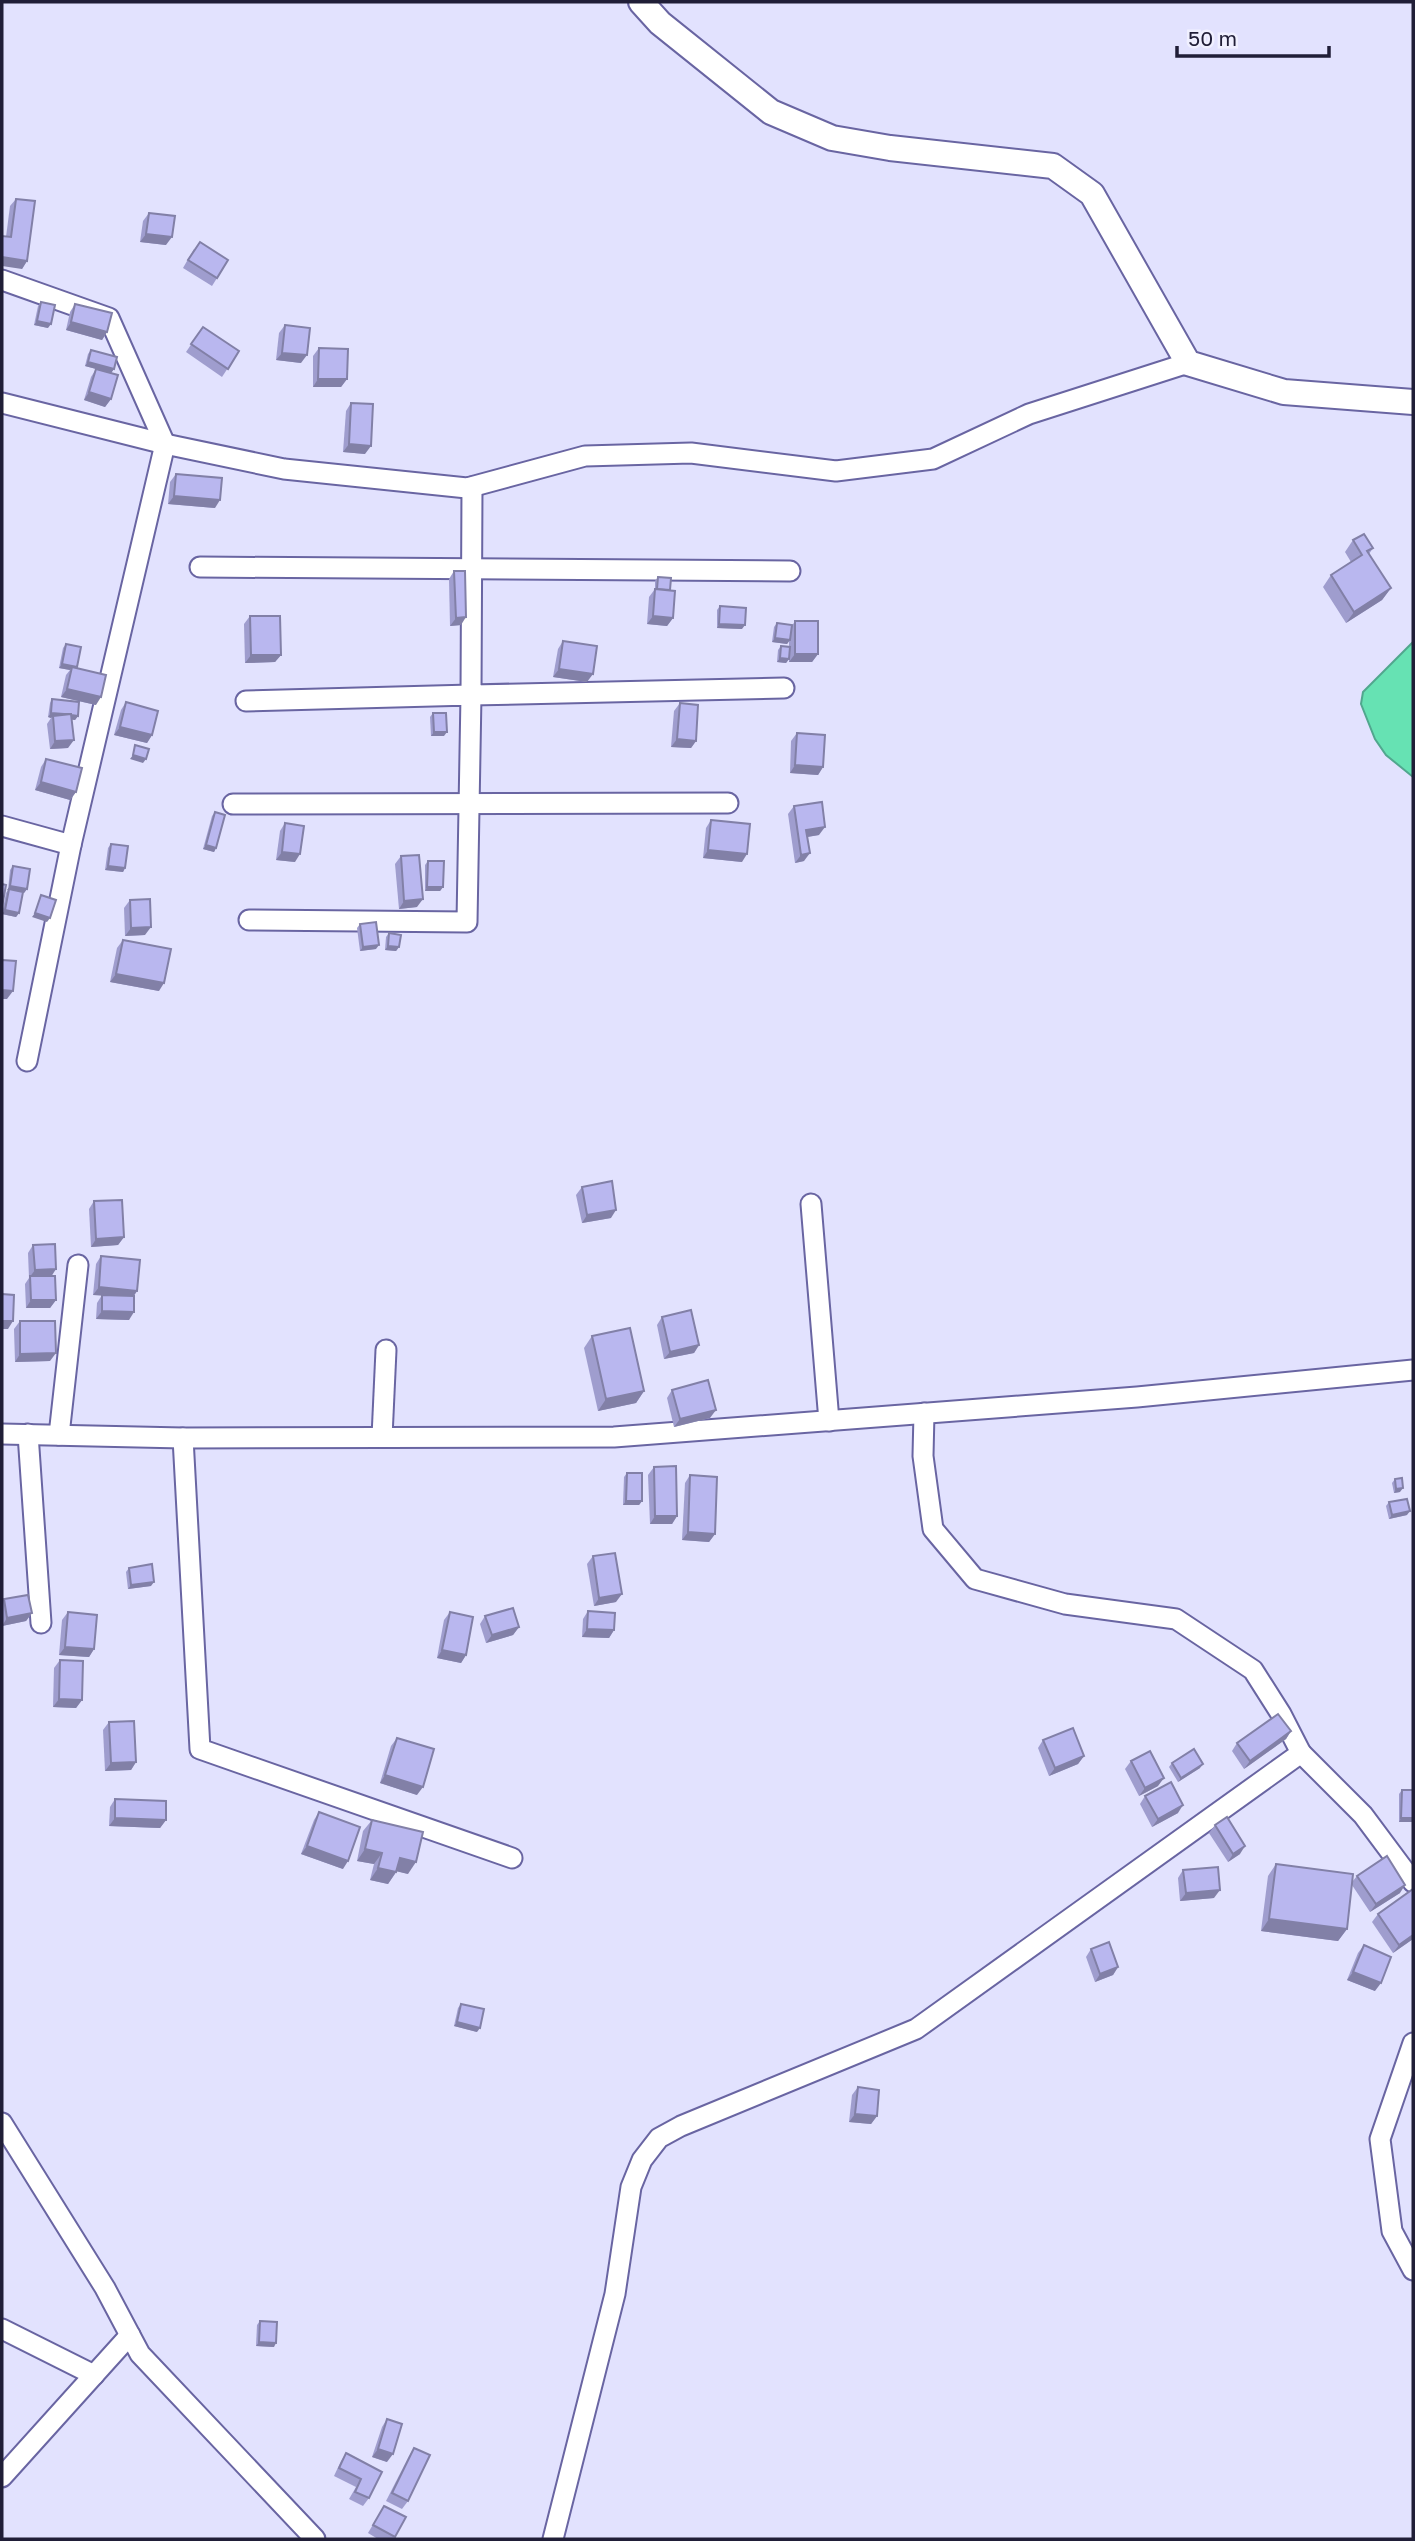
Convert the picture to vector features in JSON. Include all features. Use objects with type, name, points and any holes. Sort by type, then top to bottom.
[{"type":"street","points":[[640,2],[660,23],[771,112],[832,138],[890,148],[1053,166],[1092,194],[1188,363]]},
{"type":"street","points":[[2,280],[109,317],[165,444],[71,845],[27,1061]]},
{"type":"street","points":[[2,403],[165,444],[284,469],[472,487],[585,456],[691,453],[836,471],[933,459],[1029,414],[1188,363],[1284,392],[1413,402]]},
{"type":"street","points":[[249,920],[467,922],[472,487]]},
{"type":"street","points":[[200,567],[790,571]]},
{"type":"street","points":[[246,701],[784,688]]},
{"type":"street","points":[[233,804],[728,803]]},
{"type":"street","points":[[2,826],[71,845]]},
{"type":"street","points":[[811,1204],[829,1421]]},
{"type":"street","points":[[59,1435],[78,1265]]},
{"type":"street","points":[[382,1437],[386,1350]]},
{"type":"street","points":[[2,1434],[183,1438],[614,1437],[1137,1397],[1413,1370]]},
{"type":"street","points":[[924,1413],[923,1456],[933,1530],[975,1579],[1065,1605],[1176,1619],[1252,1670],[1281,1714],[1301,1753],[1363,1815],[1413,1882]]},
{"type":"street","points":[[28,1434],[41,1623]]},
{"type":"street","points":[[183,1438],[200,1749],[512,1858]]},
{"type":"street","points":[[553,2539],[615,2294],[631,2187],[642,2160],[659,2138],[681,2126],[916,2029],[1301,1753]]},
{"type":"street","points":[[1413,2043],[1380,2139],[1392,2231],[1413,2270]]},
{"type":"street","points":[[2,2123],[105,2288],[140,2354],[315,2539]]},
{"type":"street","points":[[2,2329],[94,2375]]},
{"type":"street","points":[[2,2477],[130,2335]]},
{"type":"shaded area","points":[[1413,642],[1413,777],[1386,755],[1375,739],[1361,704],[1363,692]]},
{"type":"building","points":[[16,199],[35,201],[27,261],[2,257],[2,236],[11,237]]},
{"type":"building","points":[[149,213],[175,216],[172,237],[146,234]]},
{"type":"building","points":[[200,242],[228,260],[217,278],[188,260]]},
{"type":"building","points":[[41,302],[55,305],[51,324],[37,321]]},
{"type":"building","points":[[75,304],[112,313],[107,332],[71,322]]},
{"type":"building","points":[[285,325],[310,328],[307,355],[282,353]]},
{"type":"building","points":[[203,327],[239,351],[228,369],[191,344]]},
{"type":"building","points":[[319,348],[348,349],[347,379],[318,379]]},
{"type":"building","points":[[91,350],[117,357],[114,369],[88,362]]},
{"type":"building","points":[[96,369],[118,375],[111,399],[89,392]]},
{"type":"building","points":[[351,403],[373,404],[371,446],[349,444]]},
{"type":"building","points":[[176,474],[222,478],[220,500],[174,496]]},
{"type":"building","points":[[1364,534],[1373,548],[1367,551],[1391,588],[1354,612],[1331,575],[1362,555],[1353,540]]},
{"type":"building","points":[[454,571],[465,571],[466,617],[456,618]]},
{"type":"building","points":[[658,577],[671,578],[670,590],[657,589]]},
{"type":"building","points":[[655,589],[675,591],[673,618],[653,616]]},
{"type":"building","points":[[720,606],[746,608],[745,625],[719,624]]},
{"type":"building","points":[[250,616],[280,616],[281,655],[251,655]]},
{"type":"building","points":[[795,621],[818,621],[818,654],[795,654]]},
{"type":"building","points":[[777,623],[792,625],[790,640],[775,638]]},
{"type":"building","points":[[563,641],[597,646],[593,674],[559,669]]},
{"type":"building","points":[[66,644],[81,647],[77,667],[62,664]]},
{"type":"building","points":[[781,646],[790,647],[789,659],[780,658]]},
{"type":"building","points":[[72,667],[106,675],[101,697],[67,689]]},
{"type":"building","points":[[52,699],[79,702],[78,716],[51,713]]},
{"type":"building","points":[[126,702],[158,711],[152,735],[120,727]]},
{"type":"building","points":[[680,703],[698,705],[696,741],[677,739]]},
{"type":"building","points":[[433,713],[446,713],[447,732],[434,732]]},
{"type":"building","points":[[71,714],[74,740],[55,741],[53,716]]},
{"type":"building","points":[[797,733],[825,735],[823,767],[795,765]]},
{"type":"building","points":[[135,745],[149,749],[146,759],[133,755]]},
{"type":"building","points":[[46,759],[82,768],[76,792],[41,782]]},
{"type":"building","points":[[822,802],[825,827],[806,830],[810,853],[801,855],[794,806]]},
{"type":"building","points":[[215,812],[225,815],[216,848],[206,845]]},
{"type":"building","points":[[711,820],[750,824],[747,854],[708,850]]},
{"type":"building","points":[[285,823],[304,826],[300,854],[282,852]]},
{"type":"building","points":[[111,844],[128,846],[125,868],[108,866]]},
{"type":"building","points":[[419,855],[423,899],[404,901],[401,856]]},
{"type":"building","points":[[428,861],[444,861],[443,887],[427,887]]},
{"type":"building","points":[[13,866],[30,869],[27,889],[10,886]]},
{"type":"building","points":[[2,884],[6,885],[2,907]]},
{"type":"building","points":[[9,889],[23,892],[19,913],[5,910]]},
{"type":"building","points":[[41,895],[56,900],[50,918],[35,913]]},
{"type":"building","points":[[150,899],[151,927],[131,928],[130,900]]},
{"type":"building","points":[[376,922],[379,945],[363,947],[360,924]]},
{"type":"building","points":[[389,933],[401,935],[399,947],[388,946]]},
{"type":"building","points":[[123,940],[171,949],[164,983],[116,974]]},
{"type":"building","points":[[2,960],[16,961],[13,991],[2,990]]},
{"type":"building","points":[[612,1181],[616,1210],[587,1215],[582,1187]]},
{"type":"building","points":[[122,1200],[124,1237],[96,1239],[94,1201]]},
{"type":"building","points":[[55,1244],[56,1269],[35,1270],[33,1245]]},
{"type":"building","points":[[101,1256],[140,1260],[137,1291],[99,1287]]},
{"type":"building","points":[[30,1276],[55,1276],[56,1300],[31,1300]]},
{"type":"building","points":[[2,1294],[14,1295],[13,1321],[2,1321]]},
{"type":"building","points":[[102,1295],[134,1296],[134,1312],[102,1311]]},
{"type":"building","points":[[691,1310],[699,1345],[670,1352],[662,1317]]},
{"type":"building","points":[[20,1321],[55,1321],[56,1353],[20,1354]]},
{"type":"building","points":[[630,1328],[644,1391],[606,1399],[592,1336]]},
{"type":"building","points":[[708,1380],[716,1410],[680,1419],[672,1390]]},
{"type":"building","points":[[676,1466],[677,1516],[655,1516],[654,1467]]},
{"type":"building","points":[[627,1473],[642,1473],[642,1501],[626,1501]]},
{"type":"building","points":[[690,1475],[717,1477],[715,1534],[688,1532]]},
{"type":"building","points":[[1402,1478],[1403,1488],[1396,1489],[1395,1479]]},
{"type":"building","points":[[1407,1499],[1410,1511],[1392,1515],[1389,1502]]},
{"type":"building","points":[[615,1553],[622,1594],[599,1598],[593,1556]]},
{"type":"building","points":[[152,1564],[154,1582],[131,1585],[129,1568]]},
{"type":"building","points":[[28,1595],[32,1613],[7,1618],[4,1599]]},
{"type":"building","points":[[513,1608],[519,1627],[492,1635],[485,1616]]},
{"type":"building","points":[[588,1611],[615,1613],[614,1630],[587,1629]]},
{"type":"building","points":[[68,1612],[97,1615],[94,1649],[65,1647]]},
{"type":"building","points":[[450,1612],[473,1617],[466,1655],[442,1650]]},
{"type":"building","points":[[60,1660],[83,1661],[82,1700],[59,1699]]},
{"type":"building","points":[[1278,1714],[1291,1731],[1250,1761],[1237,1743]]},
{"type":"building","points":[[134,1721],[136,1762],[111,1763],[109,1722]]},
{"type":"building","points":[[1073,1728],[1084,1756],[1055,1768],[1043,1740]]},
{"type":"building","points":[[397,1738],[434,1749],[423,1787],[385,1775]]},
{"type":"building","points":[[1194,1749],[1203,1764],[1181,1778],[1172,1763]]},
{"type":"building","points":[[1150,1751],[1164,1778],[1145,1788],[1131,1761]]},
{"type":"building","points":[[1171,1782],[1183,1805],[1158,1819],[1145,1796]]},
{"type":"building","points":[[1402,1790],[1413,1790],[1413,1818],[1401,1818]]},
{"type":"building","points":[[115,1799],[166,1801],[166,1820],[115,1818]]},
{"type":"building","points":[[319,1812],[360,1827],[348,1861],[307,1846]]},
{"type":"building","points":[[1227,1817],[1245,1846],[1233,1854],[1215,1825]]},
{"type":"building","points":[[372,1820],[423,1832],[416,1862],[400,1858],[396,1872],[378,1868],[382,1853],[365,1849]]},
{"type":"building","points":[[1387,1856],[1405,1885],[1376,1904],[1357,1876]]},
{"type":"building","points":[[1276,1864],[1353,1874],[1347,1929],[1269,1919]]},
{"type":"building","points":[[1218,1867],[1220,1890],[1186,1893],[1183,1870]]},
{"type":"building","points":[[1413,1889],[1413,1935],[1399,1945],[1378,1914]]},
{"type":"building","points":[[1109,1942],[1118,1967],[1100,1974],[1091,1949]]},
{"type":"building","points":[[1364,1945],[1391,1957],[1381,1983],[1353,1972]]},
{"type":"building","points":[[461,2004],[484,2009],[480,2028],[457,2022]]},
{"type":"building","points":[[858,2087],[879,2090],[877,2116],[855,2114]]},
{"type":"building","points":[[260,2321],[277,2322],[276,2343],[259,2342]]},
{"type":"building","points":[[387,2419],[402,2424],[393,2454],[378,2449]]},
{"type":"building","points":[[414,2448],[430,2455],[408,2501],[392,2493]]},
{"type":"building","points":[[346,2453],[382,2472],[369,2498],[355,2492],[361,2479],[339,2468]]},
{"type":"building","points":[[384,2506],[406,2517],[395,2537],[373,2525]]}]
